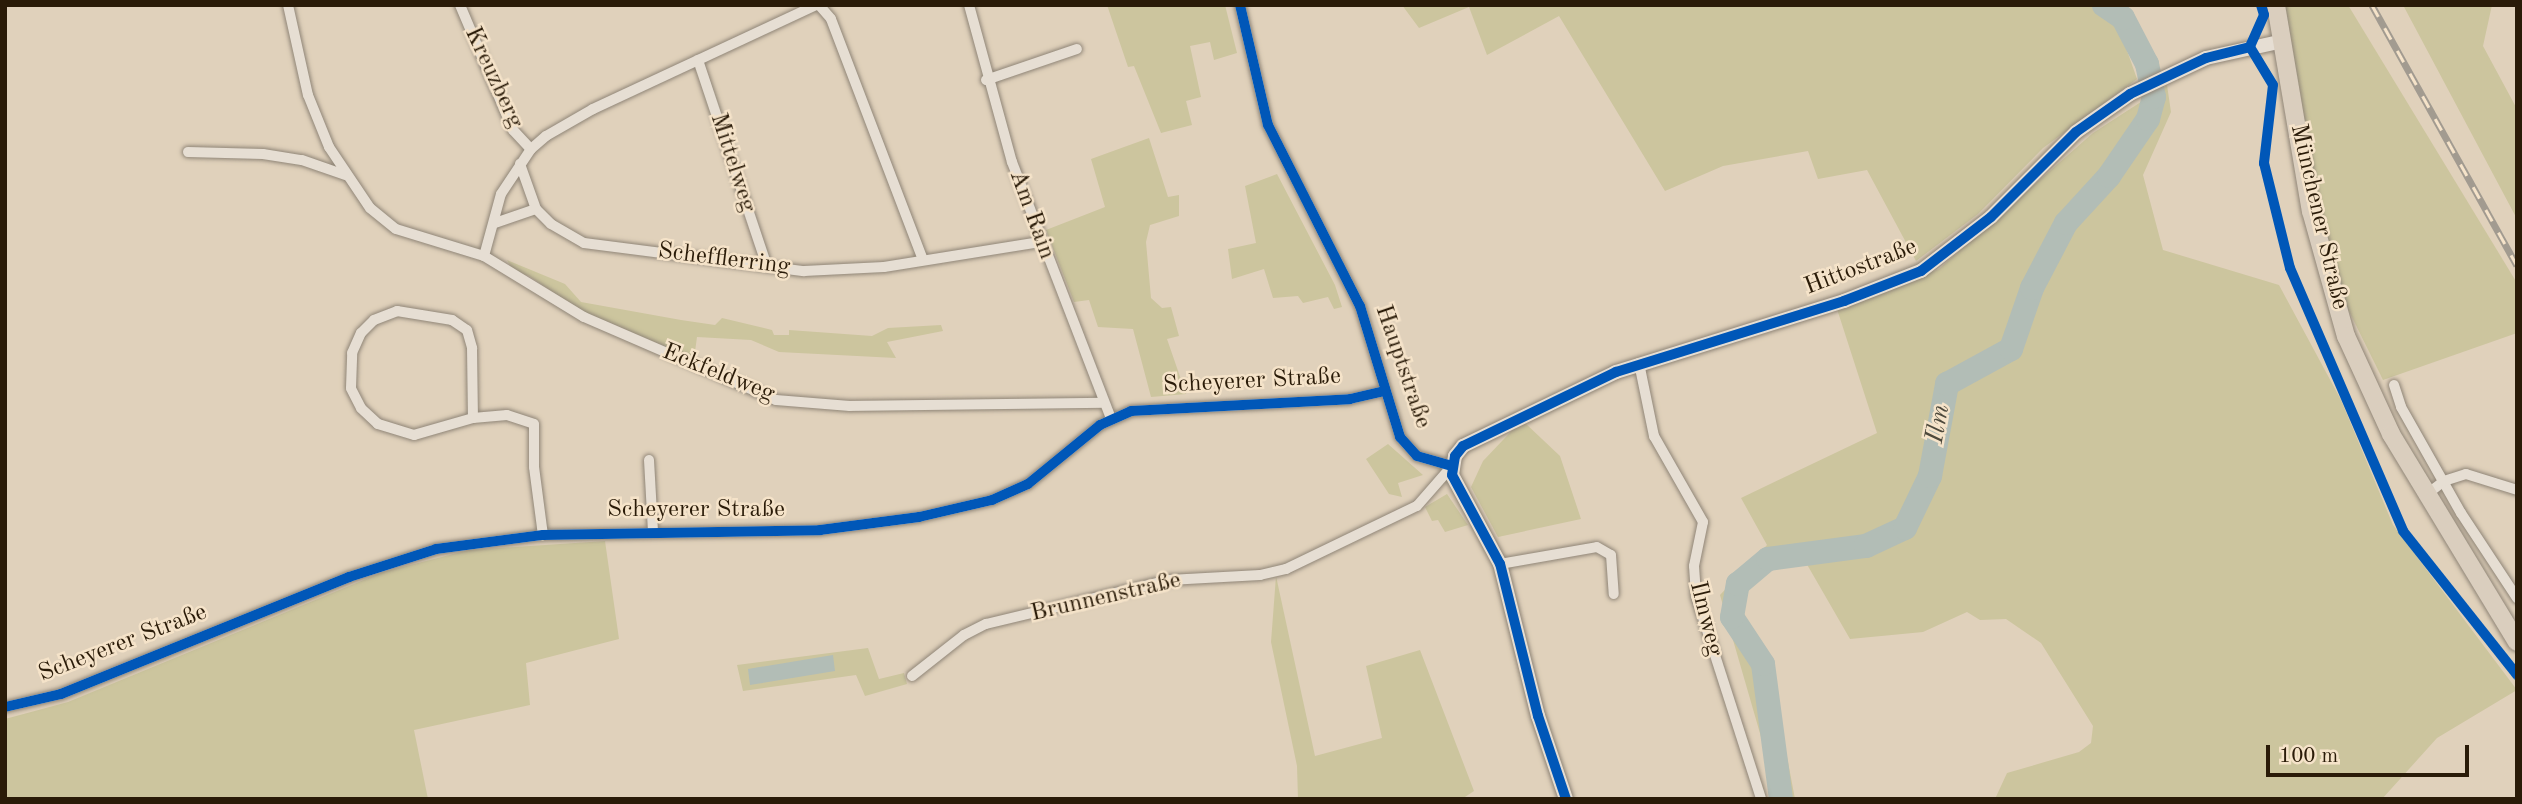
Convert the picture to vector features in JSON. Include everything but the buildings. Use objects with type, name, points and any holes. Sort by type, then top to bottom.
[{"type":"main road","name":"Münchener Straße","points":[[2276,5],[2311,211],[2334,302],[2369,388],[2426,495],[2517,642]]},
{"type":"street","points":[[288,5],[308,95],[345,175]]},
{"type":"street","name":"Kreuzberg","points":[[460,5],[513,130],[531,149]]},
{"type":"street","points":[[484,256],[501,194],[531,149],[593,109],[818,5],[831,19],[923,260]]},
{"type":"street","name":"Am Rain","points":[[969,5],[986,80],[1040,242],[1101,403],[1111,418]]},
{"type":"street","name":"Hauptstraße","points":[[1240,5],[1268,125],[1360,306],[1385,391],[1407,447],[1432,463],[1452,466]]},
{"type":"street","name":"Hittostraße","points":[[1452,466],[1463,446],[1477,436],[1639,363],[1844,301],[1921,271],[1991,217],[2076,132],[2130,94],[2171,71],[2206,58],[2283,41]]},
{"type":"street","points":[[986,80],[1077,50]]},
{"type":"street","name":"Mittelweg","points":[[698,60],[767,266]]},
{"type":"street","points":[[188,152],[263,154],[302,160],[345,175]]},
{"type":"street","points":[[495,223],[536,209],[520,164]]},
{"type":"street","name":"Eckfeldweg","points":[[345,175],[388,225],[484,256],[584,317],[776,400],[860,407],[1101,403]]},
{"type":"street","name":"Schefflerring","points":[[536,209],[551,224],[584,243],[767,266],[852,271],[1040,242]]},
{"type":"street","points":[[473,418],[472,348],[461,324],[397,311],[381,316],[361,333],[352,353],[351,388],[361,408],[378,424],[414,435],[473,418],[507,415],[534,424],[534,467],[543,536]]},
{"type":"street","name":"Ilmweg","points":[[1639,363],[1654,436],[1703,522],[1694,566],[1696,596],[1761,799]]},
{"type":"street","points":[[2394,385],[2401,407],[2517,598]]},
{"type":"street","name":"Scheyerer Straße","points":[[5,707],[61,694],[388,562],[474,542],[543,536],[653,532],[820,530],[956,510],[1028,484],[1111,418],[1152,409],[1350,399],[1385,391]]},
{"type":"street","points":[[649,460],[653,532]]},
{"type":"street","points":[[1452,466],[1455,484],[1500,564],[1538,716],[1566,799]]},
{"type":"street","name":"Brunnenstraße","points":[[912,676],[964,635],[986,624],[1063,609],[1158,582],[1286,569],[1417,506],[1452,466]]},
{"type":"street","points":[[2426,495],[2444,481],[2466,474],[2517,490]]},
{"type":"street","points":[[1500,564],[1597,547],[1611,555],[1614,594]]},
{"type":"shaded area","points":[[1107,5],[1225,5],[1237,53],[1214,60],[1210,42],[1190,46],[1201,97],[1186,101],[1192,125],[1161,133],[1134,66],[1128,67]]},
{"type":"shaded area","points":[[1402,5],[2111,5],[2137,79],[2043,148],[1978,214],[1916,261],[1867,170],[1818,179],[1808,151],[1723,166],[1665,191],[1559,16],[1487,55],[1469,7],[1419,28]]},
{"type":"shaded area","points":[[2283,5],[2348,5],[2517,283],[2517,333],[2383,380],[2345,303],[2318,203]]},
{"type":"shaded area","points":[[2403,5],[2492,5],[2483,46],[2517,109],[2517,219]]},
{"type":"shaded area","points":[[2167,85],[2171,112],[2143,175],[2163,250],[2279,285],[2341,400],[2393,525],[2517,690],[2437,738],[2382,799],[1995,799],[2007,773],[2079,752],[2091,743],[2093,726],[2041,643],[2006,619],[1980,620],[1967,612],[1923,632],[1850,639],[1805,561],[1778,562],[1742,593],[1739,615],[1768,656],[1795,799],[1779,799],[1720,595],[1767,545],[1741,498],[1877,433],[1837,309],[1939,269],[2093,133]]},
{"type":"shaded area","points":[[1149,138],[1168,197],[1179,195],[1179,216],[1150,225],[1146,242],[1151,298],[1162,308],[1171,307],[1179,336],[1167,339],[1186,394],[1151,397],[1133,329],[1098,327],[1089,300],[1074,302],[1046,230],[1105,207],[1091,159]]},
{"type":"shaded area","points":[[1277,174],[1335,285],[1342,307],[1334,309],[1328,297],[1303,303],[1298,296],[1273,298],[1264,269],[1232,279],[1228,249],[1256,243],[1245,186]]},
{"type":"shaded area","points":[[507,260],[565,284],[581,302],[681,320],[715,325],[722,318],[772,330],[774,335],[789,335],[789,330],[872,336],[888,328],[941,325],[943,331],[887,342],[896,358],[779,352],[751,340],[697,337],[694,359],[578,309],[529,276],[513,271]]},
{"type":"shaded area","points":[[1522,420],[1560,456],[1581,519],[1498,537],[1471,487],[1483,461]]},
{"type":"shaded area","points":[[1388,444],[1423,475],[1398,483],[1402,497],[1389,494],[1366,459]]},
{"type":"shaded area","points":[[1447,494],[1468,525],[1445,532],[1438,520],[1432,521],[1425,507]]},
{"type":"shaded area","points":[[605,541],[619,639],[526,663],[530,705],[414,730],[428,799],[5,799],[5,719],[68,702],[383,572],[469,550]]},
{"type":"shaded area","points":[[1276,576],[1315,756],[1382,738],[1366,666],[1420,650],[1474,791],[1462,799],[1298,799],[1297,766],[1271,642]]},
{"type":"shaded area","points":[[868,648],[879,679],[904,673],[907,684],[865,696],[856,675],[743,691],[737,665]]},
{"type":"shaded area","points":[[833,655],[835,671],[750,685],[748,669]]},
{"type":"waterway","name":"Ilm","points":[[1781,799],[1763,664],[1732,617],[1738,584],[1768,559],[1866,546],[1905,528],[1930,476],[1947,384],[2011,349],[2032,288],[2066,223],[2109,176],[2148,119],[2154,97],[2147,64],[2123,18],[2104,5]]},
{"type":"railway","points":[[2372,5],[2517,265]]},
{"type":"cycle path","points":[[1240,5],[1268,125],[1360,306],[1400,437],[1417,456],[1452,466]]},
{"type":"cycle path","points":[[2261,5],[2264,15],[2250,47],[2273,85],[2264,163],[2290,268],[2403,531],[2517,675]]},
{"type":"cycle path","points":[[1566,799],[1538,716],[1500,564],[1452,475],[1455,456],[1463,446],[1616,372],[1844,301],[1921,271],[1991,217],[2076,132],[2130,94],[2206,58],[2250,47]]},
{"type":"cycle path","points":[[5,707],[61,694],[349,577],[436,549],[543,535],[820,530],[919,517],[992,500],[1028,484],[1100,425],[1131,411],[1350,399],[1385,391]]}]
